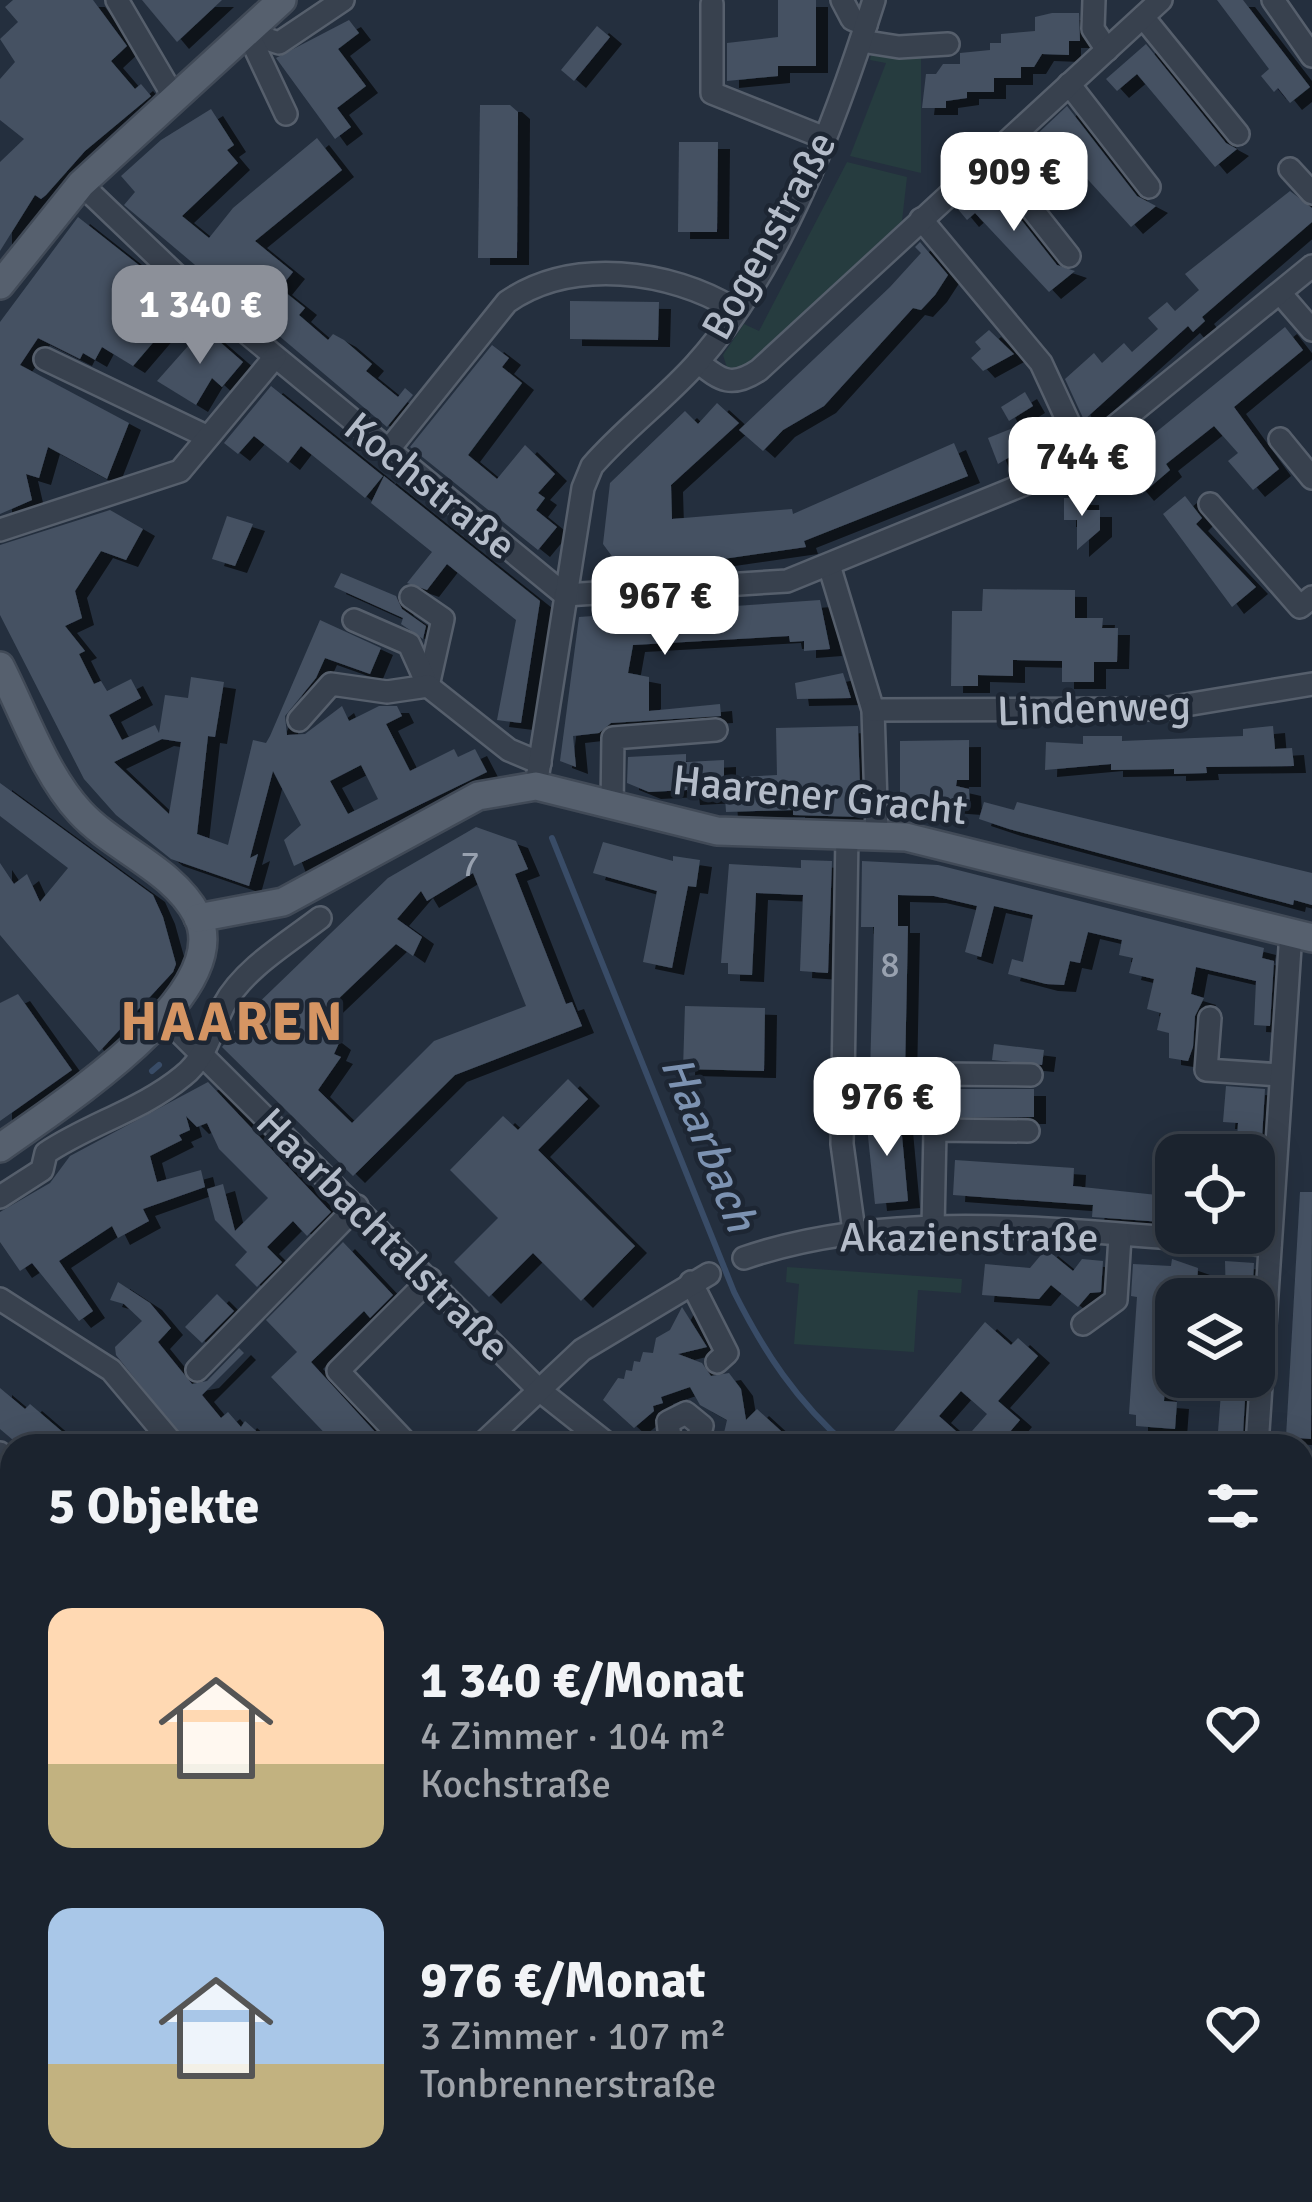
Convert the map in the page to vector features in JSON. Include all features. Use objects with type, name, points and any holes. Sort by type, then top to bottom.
[{"type":"main road","points":[[0,285],[81,184],[282,0]]},
{"type":"main road","points":[[0,666],[78,811],[182,894],[198,918],[202,951],[190,979],[139,1043],[0,1148]]},
{"type":"main road","name":"Haarener Gracht","points":[[198,918],[283,902],[478,796],[538,774],[612,807],[717,831],[877,835],[1011,860],[1302,935]]},
{"type":"street","points":[[116,0],[175,99]]},
{"type":"street","points":[[248,33],[279,43],[344,0]]},
{"type":"street","points":[[842,0],[864,33],[899,47],[947,44]]},
{"type":"street","name":"Bogenstraße","points":[[538,774],[565,595],[592,466],[698,362],[734,309],[799,197],[874,0]]},
{"type":"street","points":[[1094,0],[1093,29],[1107,50]]},
{"type":"street","points":[[1273,0],[1312,56]]},
{"type":"street","points":[[712,4],[712,93],[825,138]]},
{"type":"street","points":[[698,362],[722,382],[742,382],[1152,5],[1238,134]]},
{"type":"street","points":[[248,33],[286,114]]},
{"type":"street","points":[[1069,84],[1148,187]]},
{"type":"street","points":[[990,156],[1069,256]]},
{"type":"street","points":[[1290,169],[1312,193]]},
{"type":"street","name":"Kochstraße","points":[[81,184],[174,273],[565,595]]},
{"type":"street","points":[[921,219],[1041,363],[1084,456]]},
{"type":"street","points":[[565,595],[787,581],[1084,456],[1312,266]]},
{"type":"street","points":[[389,449],[507,302],[530,288],[600,274],[657,278],[704,290],[734,309]]},
{"type":"street","points":[[1280,293],[1312,330]]},
{"type":"street","points":[[0,530],[179,471],[275,357]]},
{"type":"street","points":[[45,359],[208,437]]},
{"type":"street","points":[[1280,439],[1312,478]]},
{"type":"street","points":[[1210,504],[1300,607],[1312,597]]},
{"type":"street","points":[[829,565],[873,710],[877,835]]},
{"type":"street","points":[[411,598],[443,619],[428,686]]},
{"type":"street","points":[[355,620],[409,644],[428,686],[538,774]]},
{"type":"street","points":[[299,720],[331,684],[387,692],[428,686]]},
{"type":"street","name":"Lindenweg","points":[[873,710],[1162,709],[1312,684]]},
{"type":"street","points":[[612,807],[614,738],[716,730]]},
{"type":"street","points":[[847,835],[842,1144],[854,1231]]},
{"type":"street","points":[[0,1197],[42,1170],[46,1153],[82,1129],[100,1126],[183,1076],[202,1055],[224,1003],[270,956],[320,917]]},
{"type":"street","points":[[1275,1168],[1281,1076],[1302,935]]},
{"type":"street","points":[[190,979],[224,1003]]},
{"type":"street","name":"Haarbachtalstraße","points":[[163,1016],[538,1389],[595,1434]]},
{"type":"street","points":[[1210,1018],[1206,1070],[1281,1076]]},
{"type":"street","points":[[842,1089],[902,1090],[937,1074],[1030,1076]]},
{"type":"street","points":[[63,1102],[82,1129]]},
{"type":"street","points":[[26,1129],[46,1153]]},
{"type":"street","points":[[933,1228],[935,1130],[1028,1131]]},
{"type":"street","points":[[197,1370],[358,1206]]},
{"type":"street","name":"Akazienstraße","points":[[744,1258],[801,1238],[854,1231],[933,1228],[1155,1239]]},
{"type":"street","points":[[1082,1324],[1116,1300],[1120,1237]]},
{"type":"street","points":[[1258,1434],[1269,1254]]},
{"type":"street","points":[[492,1434],[582,1350],[700,1278],[727,1353],[717,1362]]},
{"type":"street","points":[[398,1434],[338,1371],[430,1279]]},
{"type":"street","points":[[0,1299],[111,1370],[166,1434]]},
{"type":"street","points":[[670,1434],[668,1422],[686,1413],[702,1426],[700,1434]]},
{"type":"green space","points":[[871,55],[921,57],[921,173],[850,156],[886,63],[870,60]]},
{"type":"green space","points":[[847,162],[907,177],[902,221],[740,372],[728,371],[723,355],[744,324],[759,331]]},
{"type":"green space","points":[[787,1267],[962,1279],[961,1293],[918,1290],[914,1352],[794,1344],[799,1284],[786,1282]]},
{"type":"building","points":[[13,0],[93,0],[127,46],[111,61],[135,89],[141,84],[151,96],[85,151],[46,195],[41,199],[35,195],[0,251],[0,162],[24,139],[0,120],[0,79],[15,62],[0,39],[18,22],[5,7]]},
{"type":"building","points":[[142,0],[222,0],[177,42]]},
{"type":"building","points":[[778,0],[816,0],[816,66],[778,66],[778,76],[727,81],[727,43],[778,37]]},
{"type":"building","points":[[1217,0],[1243,0],[1310,87],[1290,103],[1278,88],[1274,92],[1261,76],[1269,69]]},
{"type":"building","points":[[1079,13],[1080,41],[1069,41],[1069,55],[1042,54],[1034,67],[1021,67],[1021,78],[994,78],[994,92],[967,92],[967,98],[946,101],[946,108],[922,108],[926,74],[936,74],[943,64],[960,64],[960,53],[990,50],[990,43],[1001,43],[1001,34],[1035,31],[1035,17]]},
{"type":"building","points":[[349,20],[359,33],[338,49],[366,86],[337,108],[351,127],[335,139],[276,58]]},
{"type":"building","points":[[597,26],[610,37],[574,81],[561,70]]},
{"type":"building","points":[[1146,44],[1226,143],[1237,149],[1215,167],[1137,74],[1117,91],[1106,79]]},
{"type":"building","points":[[480,105],[510,105],[518,112],[517,258],[478,258]]},
{"type":"building","points":[[1067,106],[1137,196],[1156,206],[1131,227],[1071,161],[1057,149],[1046,158],[1031,140]]},
{"type":"building","points":[[211,109],[234,145],[227,150],[238,163],[182,216],[209,238],[233,208],[317,138],[342,170],[255,241],[293,272],[280,288],[305,308],[299,315],[328,340],[333,334],[344,340],[372,364],[366,371],[398,397],[405,388],[413,395],[387,427],[124,205],[135,192],[121,176],[161,140]]},
{"type":"building","points":[[679,142],[718,142],[717,232],[678,232]]},
{"type":"building","points":[[989,179],[1057,265],[1075,271],[1049,292],[975,213],[967,220],[957,208]]},
{"type":"building","points":[[1290,191],[1312,208],[1312,222],[1202,317],[1205,321],[1193,332],[1188,326],[1084,420],[1065,379],[1094,353],[1102,363],[1124,343],[1132,352],[1158,329],[1148,318],[1167,302],[1175,311],[1199,290],[1185,274]]},
{"type":"building","points":[[78,217],[187,303],[133,366],[102,347],[95,360],[83,353],[80,359],[38,338],[20,365],[129,423],[107,479],[48,447],[39,478],[26,474],[32,500],[0,514],[0,322]]},
{"type":"building","points":[[920,242],[948,275],[935,295],[921,310],[913,308],[824,406],[783,430],[763,451],[739,430],[890,287],[921,253],[915,247]]},
{"type":"building","points":[[570,301],[659,302],[658,340],[570,339]]},
{"type":"building","points":[[1285,327],[1303,350],[1234,407],[1279,469],[1253,490],[1228,461],[1238,453],[1214,426],[1166,464],[1170,470],[1142,494],[1117,464]]},
{"type":"building","points":[[204,328],[243,362],[222,387],[212,378],[196,405],[157,381]]},
{"type":"building","points":[[989,330],[1014,354],[983,371],[971,358],[981,349],[975,342]]},
{"type":"building","points":[[492,345],[509,358],[502,367],[522,383],[468,455],[497,479],[525,445],[555,474],[538,493],[545,498],[536,510],[557,527],[538,550],[410,447]]},
{"type":"building","points":[[271,386],[383,476],[365,498],[301,446],[288,463],[254,436],[238,454],[224,443]]},
{"type":"building","points":[[1025,392],[1033,406],[1009,421],[1001,407]]},
{"type":"building","points":[[717,403],[739,423],[671,485],[672,519],[792,509],[793,514],[954,443],[968,476],[804,541],[806,547],[723,559],[614,559],[603,544],[610,483],[685,411],[698,424]]},
{"type":"building","points":[[1023,424],[1031,444],[998,464],[988,438]]},
{"type":"building","points":[[384,476],[540,601],[521,723],[497,720],[516,620],[447,564],[427,590],[407,583],[432,552],[371,503]]},
{"type":"building","points":[[1185,496],[1202,518],[1196,524],[1256,587],[1232,607],[1163,514]]},
{"type":"building","points":[[1064,498],[1087,498],[1087,510],[1100,510],[1100,530],[1077,550],[1077,520],[1064,520]]},
{"type":"building","points":[[110,510],[143,529],[126,560],[101,551],[75,591],[82,618],[65,626],[85,651],[79,654],[94,684],[101,681],[107,691],[131,679],[141,698],[109,715],[122,740],[155,725],[159,733],[165,695],[188,698],[191,677],[224,682],[215,737],[208,736],[197,834],[228,845],[253,740],[266,743],[270,736],[320,620],[381,648],[370,674],[325,658],[316,678],[285,716],[287,735],[305,734],[342,706],[349,721],[379,706],[397,706],[402,716],[386,724],[410,771],[454,749],[458,757],[475,749],[487,772],[294,866],[284,840],[301,825],[273,771],[250,858],[258,854],[249,886],[171,859],[116,815],[84,779],[0,615],[0,545]],"holes":[[[162,739],[181,742],[169,814],[114,762]],[[361,765],[378,799],[348,814],[330,781]]]},
{"type":"building","points":[[227,516],[253,524],[235,566],[212,559]]},
{"type":"building","points":[[341,573],[396,596],[402,609],[426,626],[423,639],[401,624],[403,618],[334,587]]},
{"type":"building","points":[[983,589],[1075,590],[1075,618],[1103,618],[1102,628],[1118,628],[1117,662],[1094,662],[1094,682],[1062,682],[1062,661],[1013,660],[1013,676],[978,675],[978,686],[951,686],[952,611],[982,611]]},
{"type":"building","points":[[820,600],[830,649],[804,651],[804,641],[790,642],[789,636],[633,645],[628,673],[649,677],[649,711],[720,704],[721,716],[611,723],[599,733],[573,736],[576,767],[560,761],[579,617]]},
{"type":"building","points":[[843,673],[851,698],[797,699],[795,683]]},
{"type":"building","points":[[858,726],[861,817],[793,815],[793,810],[726,812],[725,796],[688,798],[687,790],[649,792],[627,783],[628,757],[686,754],[686,762],[724,760],[724,778],[777,775],[776,728]]},
{"type":"building","points":[[1273,726],[1275,749],[1292,748],[1294,766],[1206,767],[1207,773],[1174,774],[1174,769],[1111,770],[1111,764],[1045,770],[1046,742],[1083,744],[1083,736],[1122,736],[1122,741],[1243,736],[1243,729]]},
{"type":"building","points":[[969,740],[969,780],[957,780],[956,786],[969,789],[970,808],[900,803],[900,741]]},
{"type":"building","points":[[0,783],[153,895],[163,917],[176,964],[173,972],[99,1052],[0,935],[0,863],[14,884],[27,874],[40,902],[68,868],[0,816]]},
{"type":"building","points":[[984,802],[1014,810],[1017,802],[1312,873],[1312,905],[1294,900],[1293,905],[1009,829],[979,819]]},
{"type":"building","points":[[476,827],[516,841],[528,869],[515,874],[566,1004],[572,1002],[582,1026],[455,1075],[353,1176],[222,1047],[247,1014],[388,878]],"holes":[[[473,873],[526,1006],[434,1041],[352,1123],[318,1090],[341,1057],[334,1054],[339,1043],[313,1023],[396,944],[413,956],[422,937],[397,919],[421,891],[427,901]]]},
{"type":"building","points":[[603,842],[673,861],[673,856],[700,860],[696,887],[688,886],[672,968],[643,962],[657,891],[593,873]]},
{"type":"building","points":[[801,860],[832,861],[828,973],[800,971],[803,895],[756,893],[752,975],[728,974],[728,963],[721,963],[729,864],[801,868]]},
{"type":"building","points":[[862,861],[938,865],[1264,948],[1262,958],[1274,961],[1270,1026],[1254,1025],[1256,981],[1196,967],[1191,994],[1204,998],[1195,1016],[1193,1047],[1188,1061],[1169,1058],[1169,1033],[1157,1030],[1161,1013],[1147,1009],[1154,979],[1129,973],[1133,958],[1119,955],[1122,940],[1088,932],[1080,963],[1070,961],[1064,985],[1046,984],[1008,974],[1012,959],[1023,962],[1033,915],[994,906],[981,957],[965,952],[977,906],[934,896],[898,895],[898,926],[908,926],[905,1072],[870,1074],[874,927],[861,927]]},
{"type":"building","points":[[18,994],[72,1070],[0,1121],[0,1003]]},
{"type":"building","points":[[685,1006],[765,1008],[764,1071],[683,1069]]},
{"type":"building","points":[[994,1044],[1044,1050],[1042,1065],[992,1060]]},
{"type":"building","points":[[568,1079],[588,1099],[538,1150],[635,1246],[581,1301],[533,1253],[489,1297],[454,1262],[498,1218],[450,1170],[503,1116],[518,1130]]},
{"type":"building","points":[[208,1082],[331,1212],[307,1236],[293,1221],[267,1247],[282,1262],[257,1287],[235,1265],[247,1252],[215,1220],[207,1189],[223,1184],[235,1231],[268,1198],[219,1149],[207,1123],[197,1127],[186,1116],[190,1130],[179,1135],[182,1140],[150,1156],[157,1182],[201,1170],[205,1187],[143,1209],[149,1221],[118,1238],[112,1226],[59,1261],[93,1311],[79,1321],[32,1263],[20,1271],[0,1242],[0,1212],[50,1183],[70,1156]]},
{"type":"building","points":[[1226,1086],[1265,1089],[1262,1134],[1237,1134],[1238,1123],[1223,1122]]},
{"type":"building","points":[[940,1089],[1034,1089],[1034,1117],[926,1118],[927,1095]]},
{"type":"building","points":[[900,1114],[908,1201],[875,1204],[866,1117]]},
{"type":"building","points":[[955,1160],[1074,1168],[1073,1186],[1155,1195],[1155,1222],[1092,1217],[1093,1205],[953,1195]]},
{"type":"building","points":[[1300,1192],[1312,1192],[1311,1434],[1286,1434]]},
{"type":"building","points":[[343,1242],[393,1295],[370,1318],[364,1311],[311,1362],[377,1434],[326,1434],[271,1377],[297,1352],[266,1320]]},
{"type":"building","points":[[1046,1249],[1073,1271],[1082,1259],[1103,1261],[1101,1292],[1090,1293],[1078,1307],[1051,1285],[1039,1299],[982,1295],[985,1264],[1030,1268]]},
{"type":"building","points":[[1172,1259],[1198,1268],[1197,1278],[1155,1278],[1155,1398],[1177,1402],[1175,1429],[1136,1426],[1136,1415],[1129,1414],[1137,1297],[1131,1296],[1133,1264],[1171,1266]]},
{"type":"building","points":[[1225,1261],[1254,1263],[1253,1278],[1225,1278]]},
{"type":"building","points":[[118,1282],[150,1303],[171,1328],[158,1342],[192,1384],[207,1381],[239,1348],[244,1353],[202,1395],[221,1418],[228,1412],[241,1427],[245,1421],[260,1434],[179,1434],[116,1355],[115,1347],[142,1321],[124,1304],[110,1300]]},
{"type":"building","points":[[217,1294],[234,1311],[202,1343],[185,1327]]},
{"type":"building","points":[[682,1307],[707,1347],[678,1354],[702,1363],[711,1376],[729,1373],[741,1389],[746,1420],[757,1409],[784,1434],[724,1434],[727,1420],[700,1405],[690,1387],[661,1397],[663,1403],[653,1406],[654,1411],[634,1428],[603,1400],[618,1378],[624,1379],[626,1370],[632,1371],[634,1361],[640,1362],[643,1352],[653,1353],[656,1338],[670,1330]]},
{"type":"building","points":[[985,1322],[1011,1345],[1018,1338],[1038,1356],[998,1401],[1020,1420],[1008,1434],[969,1434],[987,1414],[961,1391],[939,1416],[959,1434],[894,1431]]},
{"type":"building","points":[[0,1388],[25,1409],[30,1404],[65,1434],[6,1434],[0,1429]]},
{"type":"building","points":[[1221,1398],[1245,1398],[1243,1434],[1218,1432]]},
{"type":"waterway","name":"Haarbach","points":[[552,838],[734,1292],[783,1375],[836,1434]]},
{"type":"waterway","name":"Haarbach","points":[[152,1071],[159,1065]]},
{"type":"district","name":"HAAREN","points":[[233,1021]]}]
